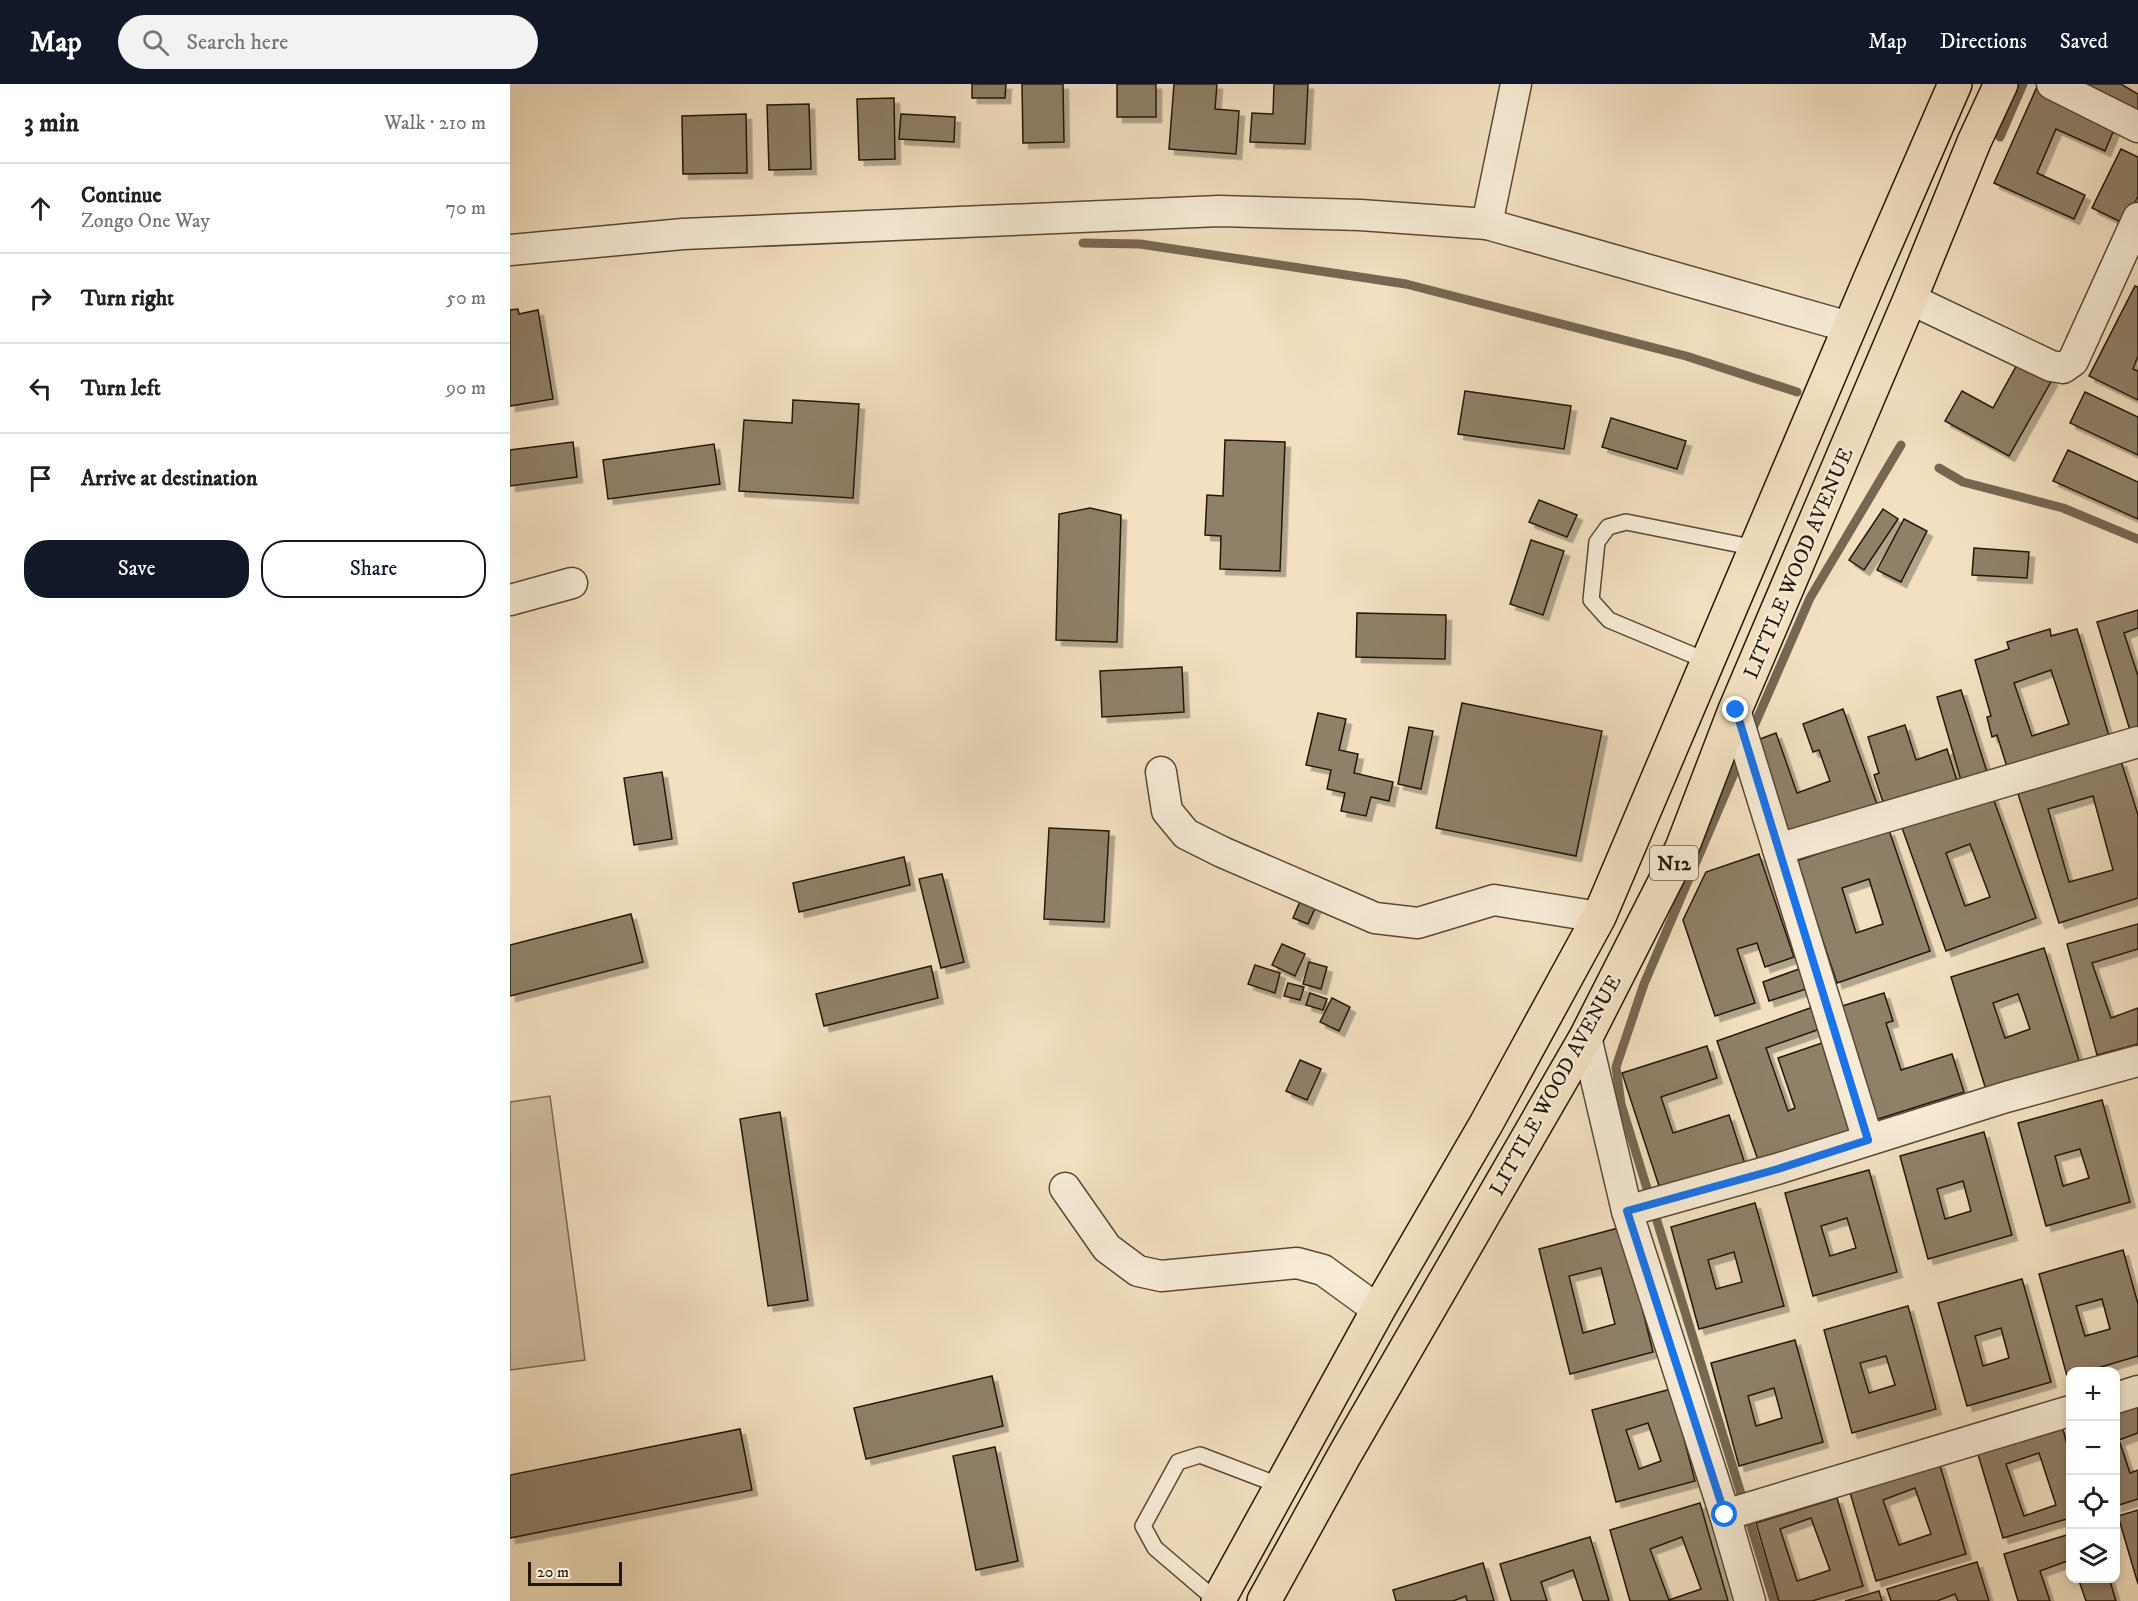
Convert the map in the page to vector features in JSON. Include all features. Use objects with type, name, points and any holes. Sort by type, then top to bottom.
[{"type":"highway","name":"LITTLE WOOD AVENUE","points":[[1218,1601],[1378,1310],[1486,1124],[1599,918],[1955,84]]},
{"type":"highway","name":"LITTLE WOOD AVENUE","points":[[1264,1601],[1344,1456],[1586,1037],[1682,848],[1736,710],[1974,142],[2001,84]]},
{"type":"street","points":[[1487,224],[1516,84]]},
{"type":"street","points":[[2052,84],[2138,127]]},
{"type":"street","points":[[510,250],[683,234],[1219,211],[1360,215],[1487,224],[1850,327]]},
{"type":"street","points":[[1910,299],[2051,366],[2063,368],[2073,361],[2138,218]]},
{"type":"street","points":[[510,600],[572,583]]},
{"type":"street","points":[[1736,710],[1868,1140]]},
{"type":"street","points":[[1778,849],[2138,742]]},
{"type":"street","points":[[1161,772],[1167,811],[1186,834],[1222,852],[1375,918],[1418,923],[1494,900],[1599,918]]},
{"type":"street","points":[[1586,1037],[1627,1211],[1725,1515],[1750,1601]]},
{"type":"street","points":[[1627,1211],[1778,1169],[2006,1097],[2138,1061]]},
{"type":"street","points":[[1065,1188],[1107,1248],[1138,1271],[1161,1276],[1297,1263],[1323,1270],[1378,1310]]},
{"type":"street","points":[[2120,1396],[2138,1391]]},
{"type":"street","points":[[1725,1515],[2066,1412]]},
{"type":"lane","points":[[1707,661],[1609,620],[1591,600],[1597,542],[1608,527],[1626,522],[1756,548]]},
{"type":"lane","points":[[1218,1601],[1155,1548],[1143,1526],[1173,1471],[1178,1462],[1200,1455],[1281,1486]]},
{"type":"shaded area","points":[[550,1096],[585,1360],[510,1370],[510,1102]]},
{"type":"building","points":[[972,84],[1006,84],[1005,98],[972,98]]},
{"type":"building","points":[[1022,84],[1063,84],[1064,142],[1023,143]]},
{"type":"building","points":[[1117,84],[1156,84],[1156,117],[1117,117]]},
{"type":"building","points":[[1174,84],[1217,84],[1215,109],[1239,111],[1236,154],[1169,149]]},
{"type":"building","points":[[1274,84],[1308,84],[1305,144],[1250,142],[1252,113],[1273,114]]},
{"type":"building","points":[[2083,84],[2121,84],[2138,94],[2138,116]]},
{"type":"building","points":[[2036,89],[2116,125],[2105,151],[2056,129],[2037,173],[2085,195],[2074,219],[1994,183]]},
{"type":"building","points":[[894,98],[895,159],[859,160],[857,99]]},
{"type":"building","points":[[809,104],[811,169],[769,170],[767,105]]},
{"type":"building","points":[[746,114],[747,173],[683,174],[682,116]]},
{"type":"building","points":[[901,114],[955,117],[954,142],[899,139]]},
{"type":"building","points":[[2121,149],[2138,157],[2138,196],[2125,224],[2092,208]]},
{"type":"building","points":[[2135,286],[2138,287],[2138,356],[2133,369],[2138,371],[2138,400],[2089,376]]},
{"type":"building","points":[[518,309],[519,314],[538,310],[553,399],[510,406],[510,310]]},
{"type":"building","points":[[2019,361],[2052,380],[2009,456],[1945,421],[1962,391],[1993,408]]},
{"type":"building","points":[[1465,391],[1571,406],[1564,449],[1458,434]]},
{"type":"building","points":[[2085,392],[2138,417],[2138,455],[2070,423]]},
{"type":"building","points":[[793,400],[859,404],[853,498],[739,491],[744,420],[792,423]]},
{"type":"building","points":[[1611,418],[1686,441],[1677,469],[1602,447]]},
{"type":"building","points":[[1225,440],[1285,442],[1280,571],[1220,569],[1221,536],[1205,535],[1207,495],[1223,496]]},
{"type":"building","points":[[573,442],[577,477],[510,486],[510,450]]},
{"type":"building","points":[[714,444],[720,484],[608,499],[603,460]]},
{"type":"building","points":[[2068,450],[2138,482],[2138,519],[2053,481]]},
{"type":"building","points":[[1539,500],[1577,515],[1567,537],[1529,522]]},
{"type":"building","points":[[1090,508],[1121,515],[1117,642],[1056,640],[1059,514]]},
{"type":"building","points":[[1883,509],[1898,519],[1864,570],[1849,560]]},
{"type":"building","points":[[1904,519],[1927,531],[1901,582],[1877,570]]},
{"type":"building","points":[[1531,540],[1564,551],[1543,615],[1510,604]]},
{"type":"building","points":[[1974,548],[2029,552],[2027,578],[1972,575]]},
{"type":"building","points":[[2138,610],[2138,628],[2124,633],[2138,676],[2138,735],[2132,737],[2097,622]]},
{"type":"building","points":[[1357,613],[1446,615],[1445,659],[1356,657]]},
{"type":"building","points":[[2050,629],[2051,636],[2077,629],[2109,736],[2007,767],[1997,735],[1992,737],[1987,717],[1991,716],[1975,660],[2009,649],[2007,642]],"holes":[[[2051,670],[2069,724],[2032,736],[2014,683]]]},
{"type":"building","points":[[1182,667],[1184,712],[1102,717],[1100,671]]},
{"type":"building","points":[[1961,690],[1987,772],[1961,780],[1937,697]]},
{"type":"building","points":[[1462,703],[1602,731],[1576,856],[1436,828]]},
{"type":"building","points":[[1843,709],[1879,810],[1785,834],[1752,742],[1776,733],[1797,793],[1830,781],[1819,750],[1813,752],[1803,724]]},
{"type":"building","points":[[1318,713],[1346,719],[1339,750],[1358,754],[1354,773],[1393,782],[1389,801],[1371,797],[1366,816],[1341,811],[1345,793],[1327,789],[1331,770],[1306,765]]},
{"type":"building","points":[[1905,725],[1916,760],[1947,749],[1957,781],[1884,805],[1874,775],[1879,773],[1868,737]]},
{"type":"building","points":[[1409,727],[1433,731],[1421,789],[1398,784]]},
{"type":"building","points":[[2121,761],[2138,815],[2138,898],[2059,923],[2018,794]],"holes":[[[2093,796],[2113,870],[2069,882],[2048,809]]]},
{"type":"building","points":[[662,772],[672,839],[634,845],[624,778]]},
{"type":"building","points":[[1991,792],[2036,918],[1946,951],[1901,825]],"holes":[[[1970,844],[1990,897],[1965,906],[1946,853]]]},
{"type":"building","points":[[1049,828],[1109,831],[1104,922],[1044,919]]},
{"type":"building","points":[[1889,830],[1930,951],[1837,983],[1796,861]],"holes":[[[1869,879],[1883,924],[1856,933],[1842,888]]]},
{"type":"building","points":[[1759,854],[1794,957],[1765,967],[1757,943],[1737,949],[1755,1003],[1715,1016],[1683,920],[1706,872]]},
{"type":"building","points":[[904,857],[910,885],[799,912],[793,883]]},
{"type":"building","points":[[942,874],[964,962],[941,968],[919,879]]},
{"type":"building","points":[[1301,899],[1316,906],[1308,924],[1293,918]]},
{"type":"building","points":[[631,914],[643,962],[510,996],[510,945]]},
{"type":"building","points":[[2138,924],[2138,949],[2092,963],[2111,1018],[2138,1008],[2138,1044],[2097,1055],[2067,944]]},
{"type":"building","points":[[1282,944],[1305,954],[1295,976],[1272,965]]},
{"type":"building","points":[[2044,948],[2080,1064],[1987,1093],[1951,977]],"holes":[[[2018,994],[2030,1029],[2005,1038],[1993,1003]]]},
{"type":"building","points":[[1309,962],[1327,967],[1321,989],[1303,984]]},
{"type":"building","points":[[1255,965],[1280,973],[1275,993],[1248,984]]},
{"type":"building","points":[[931,966],[938,998],[824,1026],[816,994]]},
{"type":"building","points":[[1799,969],[1806,989],[1769,1001],[1763,982]]},
{"type":"building","points":[[1288,983],[1304,987],[1300,1000],[1284,996]]},
{"type":"building","points":[[1310,993],[1327,999],[1323,1010],[1306,1005]]},
{"type":"building","points":[[1884,993],[1893,1021],[1886,1023],[1901,1070],[1952,1054],[1964,1092],[1875,1120],[1839,1007]]},
{"type":"building","points":[[1332,998],[1350,1007],[1339,1031],[1320,1022]]},
{"type":"building","points":[[1813,1007],[1820,1029],[1766,1048],[1788,1111],[1795,1108],[1778,1058],[1825,1042],[1855,1129],[1759,1163],[1717,1041]]},
{"type":"building","points":[[1707,1046],[1717,1078],[1661,1097],[1673,1133],[1729,1115],[1745,1164],[1661,1192],[1622,1073]]},
{"type":"building","points":[[1300,1060],[1321,1069],[1307,1100],[1286,1091]]},
{"type":"building","points":[[2102,1100],[2130,1202],[2046,1226],[2018,1123]],"holes":[[[2080,1149],[2089,1178],[2063,1186],[2055,1156]]]},
{"type":"building","points":[[780,1112],[808,1300],[768,1306],[740,1119]]},
{"type":"building","points":[[1984,1132],[2012,1235],[1928,1259],[1900,1156]],"holes":[[[1963,1181],[1971,1211],[1945,1219],[1937,1189]]]},
{"type":"building","points":[[1869,1170],[1897,1272],[1813,1296],[1785,1193]],"holes":[[[1847,1218],[1856,1248],[1830,1256],[1821,1226]]]},
{"type":"building","points":[[1755,1203],[1784,1306],[1699,1329],[1671,1227]],"holes":[[[1734,1252],[1742,1282],[1716,1289],[1708,1260]]]},
{"type":"building","points":[[1622,1227],[1653,1352],[1570,1374],[1539,1249]],"holes":[[[1601,1268],[1615,1324],[1583,1333],[1569,1276]]]},
{"type":"building","points":[[2123,1250],[2138,1304],[2138,1356],[2101,1367],[2066,1367],[2066,1372],[2039,1274]],"holes":[[[2102,1299],[2110,1329],[2085,1336],[2076,1306]]]},
{"type":"building","points":[[2022,1279],[2051,1382],[1967,1406],[1938,1303]],"holes":[[[2001,1328],[2009,1358],[1983,1366],[1975,1336]]]},
{"type":"building","points":[[1908,1306],[1936,1409],[1852,1433],[1824,1330]],"holes":[[[1886,1356],[1895,1385],[1869,1393],[1860,1363]]]},
{"type":"building","points":[[1795,1340],[1823,1442],[1739,1466],[1711,1363]],"holes":[[[1774,1388],[1782,1418],[1756,1426],[1748,1396]]]},
{"type":"building","points":[[992,1376],[1003,1426],[866,1459],[854,1408]]},
{"type":"building","points":[[1671,1389],[1695,1481],[1616,1502],[1592,1410]],"holes":[[[1648,1423],[1661,1461],[1639,1469],[1626,1430]]]},
{"type":"building","points":[[2138,1406],[2138,1433],[2120,1440],[2120,1421],[2120,1412]]},
{"type":"building","points":[[2062,1426],[2066,1440],[2066,1519],[2003,1538],[1977,1451]],"holes":[[[2039,1453],[2056,1505],[2024,1516],[2006,1464]]]},
{"type":"building","points":[[740,1429],[752,1490],[510,1538],[510,1475]]},
{"type":"building","points":[[2120,1443],[2130,1473],[2138,1470],[2138,1499],[2120,1505]]},
{"type":"building","points":[[995,1447],[1018,1561],[976,1570],[953,1456]]},
{"type":"building","points":[[1939,1462],[1966,1554],[1876,1581],[1849,1489]],"holes":[[[1915,1488],[1931,1534],[1899,1545],[1883,1500]]]},
{"type":"building","points":[[1837,1498],[1863,1586],[1812,1601],[1779,1601],[1756,1523]],"holes":[[[1811,1518],[1830,1570],[1797,1581],[1780,1529]]]},
{"type":"building","points":[[1700,1503],[1728,1601],[1630,1601],[1610,1530]],"holes":[[[1682,1537],[1701,1589],[1669,1600],[1650,1549]]]},
{"type":"building","points":[[2138,1510],[2138,1584],[2120,1523],[2120,1515]]},
{"type":"building","points":[[2066,1535],[2066,1561],[2040,1571],[2050,1601],[2018,1601],[2004,1554]]},
{"type":"building","points":[[1590,1537],[1609,1601],[1583,1601],[1573,1570],[1541,1582],[1547,1601],[1511,1601],[1500,1564]]},
{"type":"building","points":[[1977,1562],[1989,1601],[1958,1601],[1955,1594],[1937,1601],[1891,1601],[1887,1589]]},
{"type":"building","points":[[1483,1563],[1494,1601],[1467,1601],[1466,1596],[1453,1601],[1396,1601],[1393,1590]]},
{"type":"building","points":[[2080,1583],[2111,1583],[2116,1601],[2086,1601]]},
{"type":"building","points":[[1879,1591],[1882,1601],[1845,1601]]},
{"type":"waterway","points":[[2000,137],[2023,84]]},
{"type":"waterway","points":[[1083,243],[1140,244],[1406,284],[1686,356],[1797,392]]},
{"type":"waterway","points":[[1751,733],[1810,598],[1901,445]]},
{"type":"waterway","points":[[1939,468],[1963,482],[2063,508],[2138,539]]},
{"type":"waterway","points":[[1741,757],[1644,984],[1616,1067],[1621,1104],[1774,1601]]},
{"type":"route","points":[[1725,1515],[1627,1211],[1778,1169],[1868,1140],[1736,710]]}]
